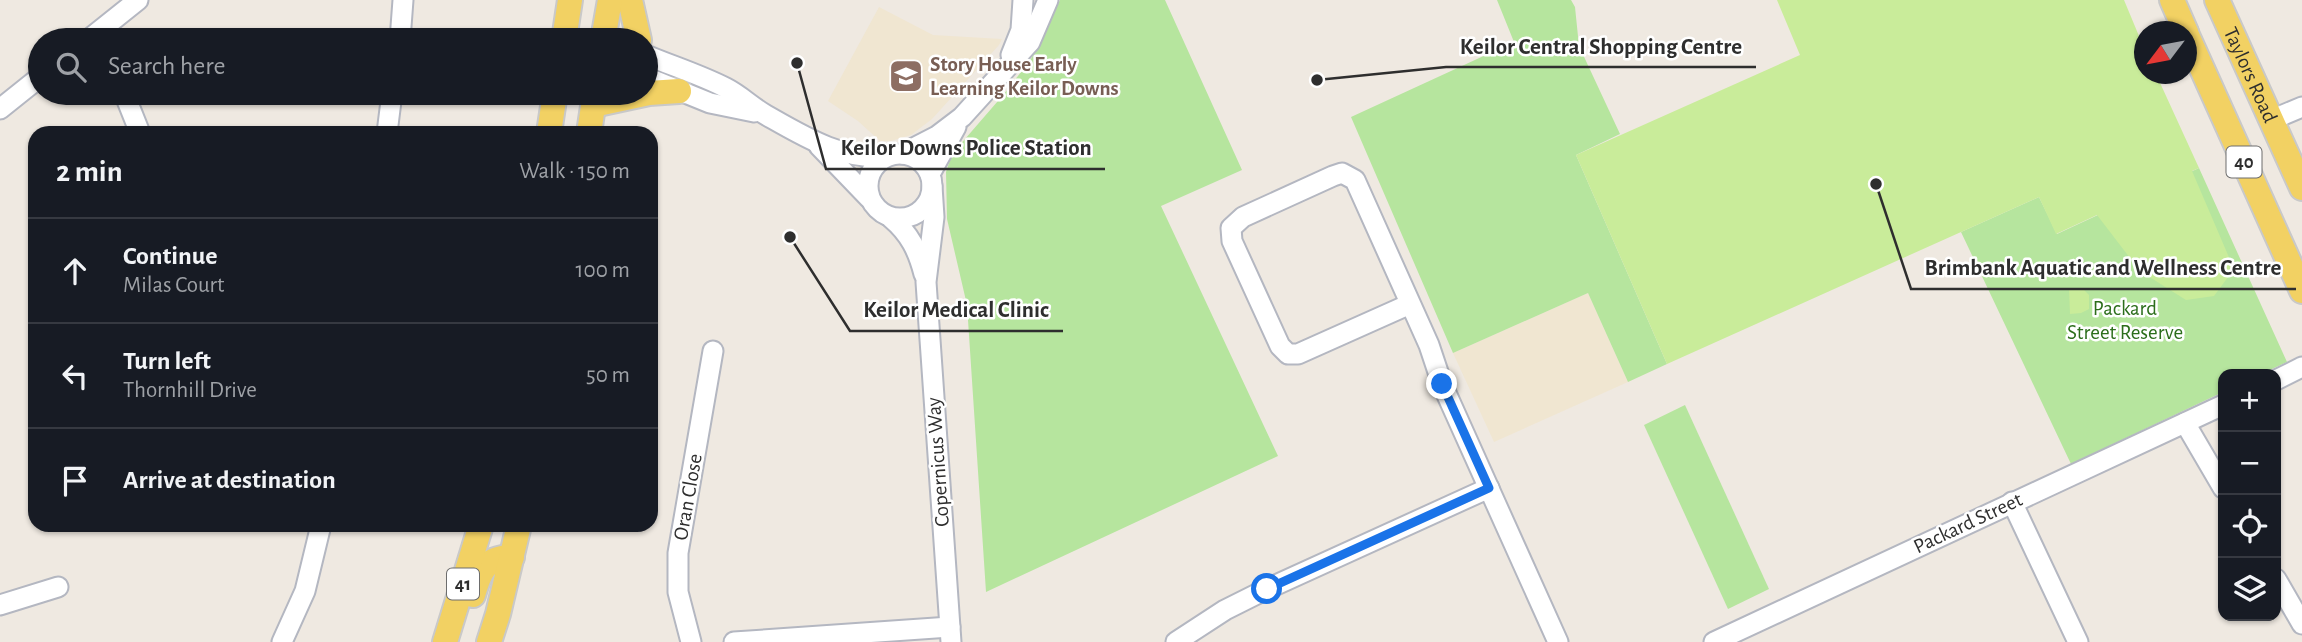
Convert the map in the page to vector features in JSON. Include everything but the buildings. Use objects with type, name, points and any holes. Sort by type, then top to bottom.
[{"type":"main road","points":[[567,28],[570,0]]},
{"type":"main road","points":[[606,28],[610,0]]},
{"type":"main road","points":[[630,0],[636,28]]},
{"type":"main road","name":"Taylors Road","points":[[2172,0],[2181,21]]},
{"type":"main road","name":"Taylors Road","points":[[2217,0],[2302,188]]},
{"type":"main road","name":"Taylors Road","points":[[2197,57],[2302,291]]},
{"type":"main road","points":[[658,92],[679,91]]},
{"type":"main road","points":[[550,126],[553,105]]},
{"type":"main road","points":[[590,126],[593,105]]},
{"type":"main road","name":"41","points":[[445,642],[479,532]]},
{"type":"main road","name":"41","points":[[489,642],[517,532]]},
{"type":"main road","points":[[458,642],[482,569],[494,560],[512,557]]},
{"type":"street","points":[[104,28],[138,0]]},
{"type":"street","points":[[401,28],[403,0]]},
{"type":"street","points":[[1004,69],[1021,30],[1023,0],[1033,4],[1047,0]]},
{"type":"street","points":[[869,198],[867,188],[872,169],[894,155],[937,136],[962,117],[1034,35],[1047,0]]},
{"type":"street","points":[[658,60],[726,88],[766,115],[813,140],[853,156],[870,158],[894,155],[916,158],[931,180]]},
{"type":"street","points":[[658,82],[710,103],[766,115]]},
{"type":"street","points":[[0,109],[28,87]]},
{"type":"street","points":[[129,105],[137,126]]},
{"type":"street","points":[[388,126],[390,105]]},
{"type":"street","points":[[2271,120],[2302,107]]},
{"type":"street","points":[[813,140],[874,206],[891,218],[906,219],[920,212],[929,201],[931,180],[962,117]]},
{"type":"street","points":[[1410,304],[1298,354],[1288,354],[1280,345],[1232,241],[1231,228],[1243,217],[1333,176],[1342,173],[1355,180],[1429,345],[1442,384],[1558,642]]},
{"type":"street","name":"Copernicus Way","points":[[931,180],[934,218],[926,282],[951,635]]},
{"type":"street","name":"Copernicus Way","points":[[891,218],[912,241],[926,282]]},
{"type":"street","name":"Oran Close","points":[[691,642],[678,592],[678,553],[713,351]]},
{"type":"street","points":[[2281,378],[2302,368]]},
{"type":"street","name":"Packard Street","points":[[1714,642],[2218,407]]},
{"type":"street","points":[[2185,423],[2218,479]]},
{"type":"street","points":[[1176,642],[1225,610],[1267,589],[1489,488]]},
{"type":"street","points":[[2012,502],[2078,642]]},
{"type":"street","points":[[282,642],[305,591],[319,532]]},
{"type":"street","points":[[0,605],[58,587]]},
{"type":"street","points":[[2281,588],[2302,624]]},
{"type":"street","points":[[734,642],[951,635]]},
{"type":"shaded area","name":"Story House Early Learning Keilor Downs","points":[[879,7],[933,35],[1002,39],[932,119],[911,135],[891,141],[880,141],[858,121],[828,101]]},
{"type":"shaded area","points":[[1588,293],[1628,382],[1494,442],[1453,353]]},
{"type":"green space","points":[[1060,0],[1165,0],[1242,170],[1161,206],[1278,456],[986,592],[967,305],[947,219],[946,172],[952,154],[1031,59]]},
{"type":"green space","points":[[1497,0],[1571,0],[1575,7],[1579,46],[1620,134],[1576,155],[1667,364],[1628,382],[1588,293],[1453,353],[1351,117],[1514,42]]},
{"type":"green space","points":[[1777,0],[2124,0],[2134,24],[2134,84],[2161,84],[2199,168],[2192,171],[2234,269],[2214,296],[2186,300],[2140,271],[2097,215],[2056,234],[2039,197],[1667,364],[1576,155],[1800,55]]},
{"type":"green space","name":"Packard Street Reserve","points":[[2199,168],[2287,362],[2272,369],[2218,369],[2218,394],[2071,464],[1961,232],[2039,197],[2057,234]]},
{"type":"green space","points":[[2069,288],[2082,288],[2089,295],[2089,309],[2070,314]]},
{"type":"green space","points":[[1685,405],[1769,589],[1728,609],[1644,425]]},
{"type":"place","name":"Keilor Downs Police Station","points":[[797,63]]},
{"type":"place","name":"Story House Early Learning Keilor Downs","points":[[906,76]]},
{"type":"place","name":"Keilor Central Shopping Centre","points":[[1317,80]]},
{"type":"place","name":"Brimbank Aquatic and Wellness Centre","points":[[1876,184]]},
{"type":"place","name":"Keilor Medical Clinic","points":[[790,237]]},
{"type":"route","points":[[1267,589],[1489,488],[1442,384]]}]
